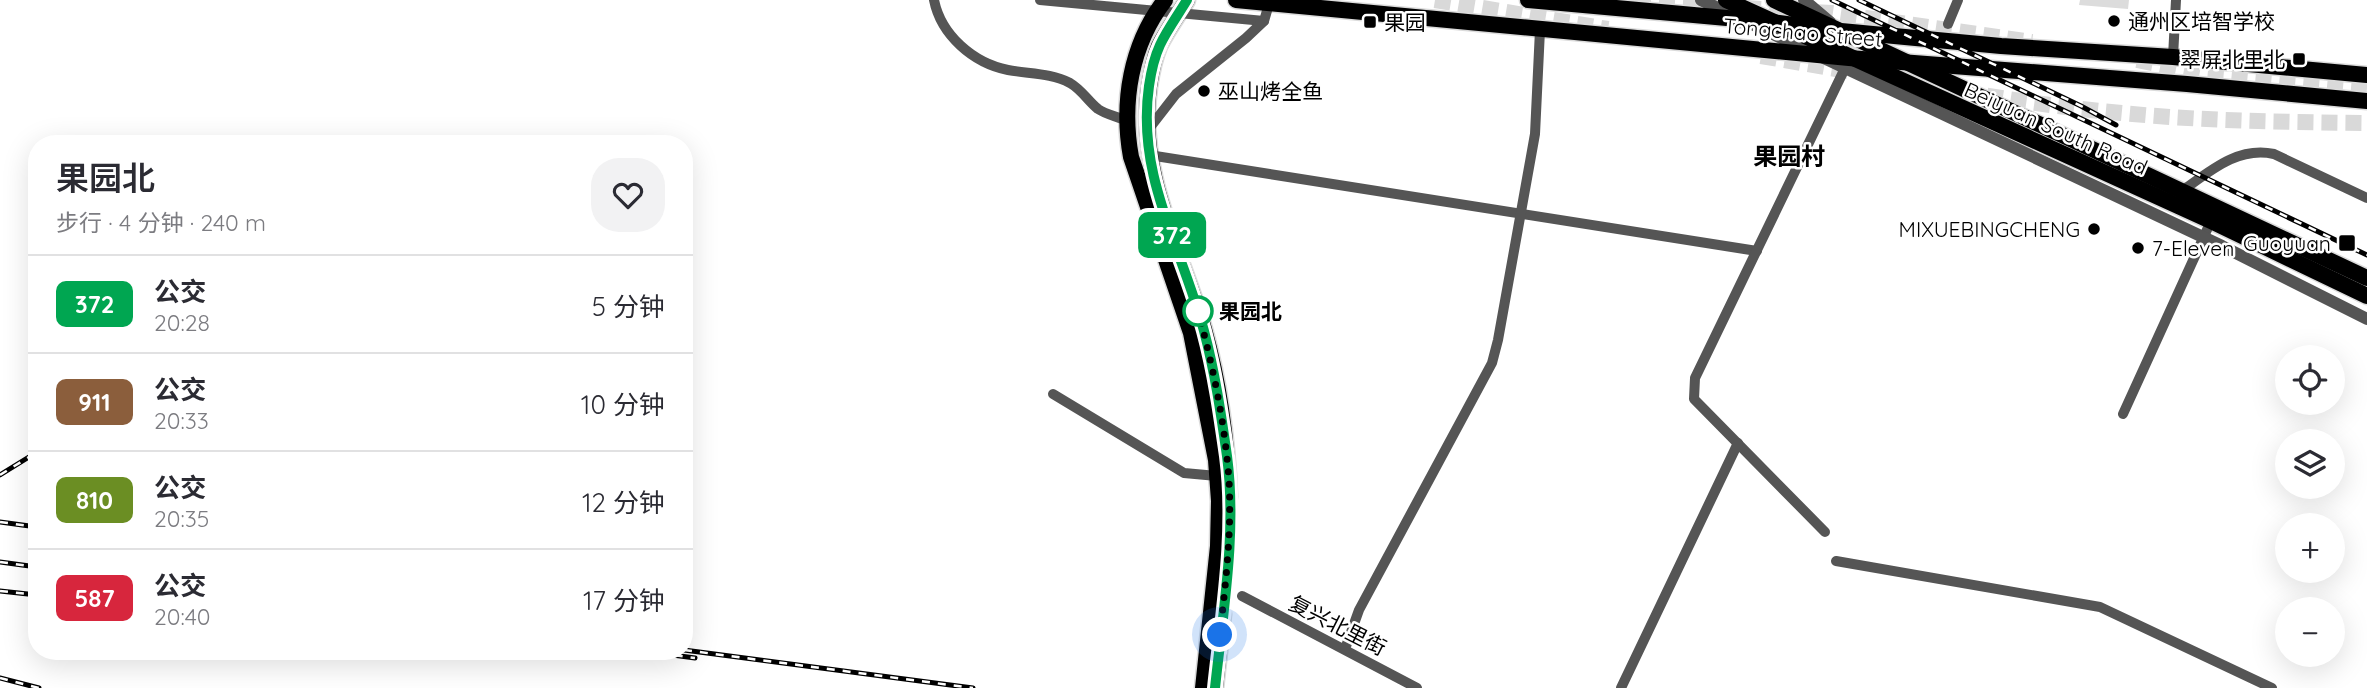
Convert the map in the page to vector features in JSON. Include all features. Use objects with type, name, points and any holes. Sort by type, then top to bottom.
[{"type":"main road","name":"Tongchao Street","points":[[1236,0],[1815,55],[1847,63],[1900,61],[2367,101]]},
{"type":"main road","name":"Tongchao Street","points":[[1528,0],[2001,46],[2173,57],[2367,75]]},
{"type":"main road","name":"Beiyuan South Road","points":[[1726,0],[1847,63],[2211,222],[2367,296]]},
{"type":"main road","name":"Beiyuan South Road","points":[[1774,0],[2367,278]]},
{"type":"main road","points":[[1161,6],[1146,31],[1133,64],[1127,121],[1131,157],[1191,333],[1205,398],[1217,476],[1218,546],[1203,688]]},
{"type":"main road","points":[[1183,7],[1159,46],[1146,110],[1146,133],[1149,155],[1167,221],[1204,330],[1227,459],[1228,547],[1215,688]]},
{"type":"street","points":[[934,0],[943,24],[953,39],[968,52],[988,64],[1008,70],[1051,76],[1070,83],[1089,97],[1098,109],[1127,121]]},
{"type":"street","points":[[1040,0],[1183,7],[1264,21]]},
{"type":"street","points":[[1701,0],[1815,55]]},
{"type":"street","points":[[1804,0],[1841,31]]},
{"type":"street","points":[[1948,24],[1958,0]]},
{"type":"street","points":[[2173,57],[2176,0]]},
{"type":"street","points":[[1146,133],[1176,93],[1247,38],[1264,21],[1269,4]]},
{"type":"street","points":[[1345,649],[1359,610],[1492,363],[1535,134],[1539,30]]},
{"type":"street","points":[[1825,532],[1695,399],[1693,389],[1695,378],[1847,63],[2367,319]]},
{"type":"street","points":[[2182,191],[2221,164],[2244,153],[2260,151],[2274,154],[2367,198]]},
{"type":"street","points":[[1149,155],[1757,251]]},
{"type":"street","points":[[2123,414],[2211,222]]},
{"type":"street","points":[[1053,394],[1184,473],[1217,476]]},
{"type":"street","points":[[1622,688],[1738,443]]},
{"type":"street","points":[[1836,561],[2100,607],[2272,688]]},
{"type":"street","name":"复兴北里街","points":[[1242,596],[1417,688]]},
{"type":"shaded area","points":[[2080,0],[2129,0],[2128,9],[2079,5]]},
{"type":"tunnel","points":[[1435,0],[1608,29]]},
{"type":"tunnel","points":[[1611,0],[1719,6]]},
{"type":"tunnel","points":[[1745,8],[1832,13],[2032,42]]},
{"type":"tunnel","points":[[1761,56],[1853,72]]},
{"type":"tunnel","points":[[2137,60],[2203,73],[2367,88]]},
{"type":"tunnel","points":[[1916,83],[2019,101],[2153,116],[2367,123]]},
{"type":"railway","points":[[1832,0],[2367,255]]},
{"type":"railway","points":[[1859,0],[2116,125]]},
{"type":"railway","points":[[0,475],[28,458]]},
{"type":"railway","points":[[0,522],[28,526]]},
{"type":"railway","points":[[0,562],[28,566]]},
{"type":"railway","points":[[0,591],[28,594]]},
{"type":"railway","points":[[693,651],[973,688]]},
{"type":"railway","points":[[0,678],[39,688]]},
{"type":"bus line","name":"372","points":[[1187,0],[1159,46],[1146,110],[1146,133],[1149,155],[1167,221],[1204,330],[1227,459],[1228,547],[1215,688]]},
{"type":"place","name":"通州区培智学校","points":[[2114,21]]},
{"type":"place","name":"果园","points":[[1370,22]]},
{"type":"place","name":"翠屏北里北","points":[[2299,59]]},
{"type":"place","name":"巫山烤全鱼","points":[[1204,91]]},
{"type":"place","name":"MIXUEBINGCHENG","points":[[2094,229]]},
{"type":"place","name":"Guoyuan","points":[[2347,243]]},
{"type":"place","name":"7-Eleven","points":[[2138,248]]},
{"type":"place","name":"果园北","points":[[1198,311]]},
{"type":"district","name":"果园村","points":[[1789,156]]},
{"type":"route","points":[[1198,311],[1218,399],[1227,459],[1228,547],[1220,635]]}]
